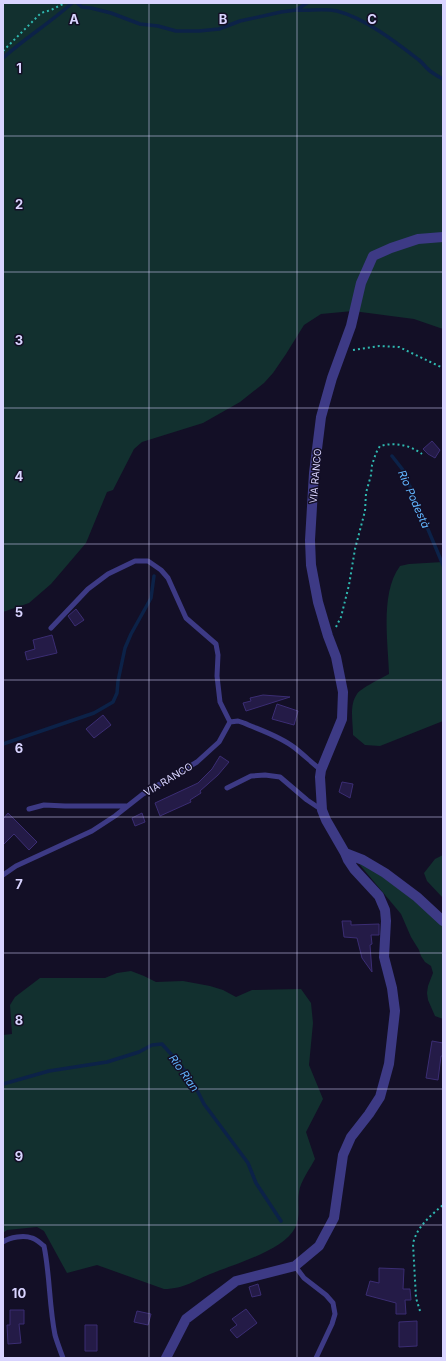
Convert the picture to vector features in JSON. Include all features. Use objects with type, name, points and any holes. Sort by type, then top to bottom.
[{"type":"street","name":"VIA RANCO","points":[[296,1266],[319,1246],[334,1218],[343,1155],[351,1137],[380,1097],[389,1064],[395,1011],[392,988],[384,957],[386,921],[385,910],[379,896],[354,869],[348,860],[346,853],[326,820],[322,810],[320,777],[342,718],[343,692],[336,657],[318,602],[311,565],[310,540],[314,473],[321,417],[332,378],[351,326],[361,283],[373,256],[418,239],[443,237]]},
{"type":"street","points":[[346,853],[363,860],[386,873],[417,897],[443,921]]},
{"type":"street","points":[[166,1358],[186,1319],[236,1281],[296,1266]]},
{"type":"lane","points":[[51,628],[88,589],[108,574],[135,561],[148,561],[161,570],[168,578],[186,618],[216,644],[218,655],[217,676],[220,702],[230,722],[244,723],[281,740],[294,747],[309,761],[322,770]]},
{"type":"lane","name":"VIA RANCO","points":[[3,875],[16,866],[92,831],[116,816],[126,806],[143,794],[197,762],[219,742],[230,722]]},
{"type":"lane","points":[[227,788],[251,776],[265,775],[280,777],[307,800],[322,810]]},
{"type":"lane","points":[[29,809],[44,805],[126,806]]},
{"type":"lane","points":[[3,1242],[13,1238],[32,1238],[44,1246],[55,1335],[63,1358]]},
{"type":"lane","points":[[296,1266],[304,1278],[326,1295],[333,1303],[335,1314],[332,1324],[316,1358]]},
{"type":"path","points":[[3,51],[41,13],[65,3]]},
{"type":"path","points":[[344,346],[351,351],[379,346],[399,347],[443,368]]},
{"type":"path","points":[[328,636],[335,629],[341,617],[355,549],[365,511],[366,493],[372,465],[380,446],[391,443],[413,447],[422,454]]},
{"type":"path","points":[[420,1311],[416,1298],[412,1244],[419,1228],[443,1205]]},
{"type":"green space","points":[[3,3],[443,3],[443,329],[414,319],[353,311],[321,314],[304,325],[273,373],[264,383],[240,402],[203,423],[142,442],[134,449],[113,490],[107,492],[86,543],[51,584],[29,603],[3,612]]},
{"type":"green space","points":[[443,562],[443,721],[380,746],[365,745],[353,735],[353,703],[359,692],[389,674],[387,604],[394,577],[400,566]]},
{"type":"green space","points":[[443,855],[443,898],[427,881],[424,873],[435,859]]},
{"type":"green space","points":[[361,863],[395,884],[443,926],[443,1019],[435,1016],[428,1000],[428,986],[433,973],[431,966],[425,962],[421,956],[401,914],[360,865]]},
{"type":"green space","points":[[131,971],[156,982],[183,981],[210,986],[223,990],[236,997],[252,990],[301,989],[311,1003],[313,1023],[309,1065],[323,1099],[306,1132],[315,1159],[303,1179],[300,1188],[298,1197],[297,1224],[289,1236],[270,1250],[184,1286],[171,1289],[164,1289],[97,1265],[67,1273],[44,1231],[37,1227],[7,1230],[3,1233],[3,1035],[12,1034],[10,1005],[15,997],[40,978],[105,978],[117,973]]},
{"type":"building","points":[[432,441],[440,450],[435,458],[423,449]]},
{"type":"building","points":[[76,609],[84,620],[75,626],[68,616]]},
{"type":"building","points":[[52,635],[57,653],[27,660],[25,652],[35,649],[33,640]]},
{"type":"building","points":[[263,695],[290,697],[246,711],[243,703],[251,701],[250,698]]},
{"type":"building","points":[[277,704],[298,711],[294,725],[272,719]]},
{"type":"building","points":[[103,715],[111,725],[94,738],[86,729]]},
{"type":"building","points":[[220,756],[229,762],[218,775],[200,791],[201,793],[190,800],[191,802],[160,816],[155,803],[198,783],[212,769]]},
{"type":"building","points":[[342,782],[353,784],[350,798],[339,792]]},
{"type":"building","points":[[8,813],[37,842],[29,850],[14,834],[3,845],[3,819]]},
{"type":"building","points":[[142,813],[145,822],[135,826],[132,818]]},
{"type":"building","points":[[342,921],[351,921],[351,925],[379,924],[379,935],[371,935],[372,944],[370,945],[372,972],[362,958],[357,938],[344,937]]},
{"type":"building","points":[[432,1041],[443,1043],[443,1056],[441,1056],[438,1080],[426,1078]]},
{"type":"building","points":[[379,1268],[404,1269],[403,1289],[410,1289],[411,1300],[405,1300],[406,1314],[396,1314],[396,1303],[366,1295],[370,1281],[379,1283]]},
{"type":"building","points":[[258,1284],[261,1295],[252,1297],[249,1287]]},
{"type":"building","points":[[246,1309],[257,1323],[237,1338],[230,1330],[237,1325],[232,1319]]},
{"type":"building","points":[[10,1310],[24,1310],[24,1324],[19,1324],[21,1343],[8,1344],[7,1325],[10,1325]]},
{"type":"building","points":[[137,1311],[151,1314],[148,1325],[134,1322]]},
{"type":"building","points":[[417,1321],[417,1346],[399,1347],[399,1322]]},
{"type":"building","points":[[85,1325],[97,1325],[97,1351],[85,1351]]},
{"type":"waterway","points":[[3,58],[72,3]]},
{"type":"waterway","points":[[77,3],[82,7],[111,13],[140,24],[158,26],[176,31],[219,29],[240,21],[296,10],[307,3]]},
{"type":"waterway","points":[[297,10],[332,10],[348,14],[359,19],[391,39],[419,60],[430,71],[443,79]]},
{"type":"waterway","name":"Rio Podestà","points":[[392,456],[403,470],[443,565]]},
{"type":"waterway","points":[[3,744],[94,713],[113,702],[117,693],[125,648],[151,598],[154,576]]},
{"type":"waterway","name":"Rio Rian","points":[[3,1084],[49,1071],[107,1062],[139,1052],[152,1045],[162,1044],[179,1063],[195,1086],[204,1104],[248,1163],[256,1183],[281,1221]]}]
